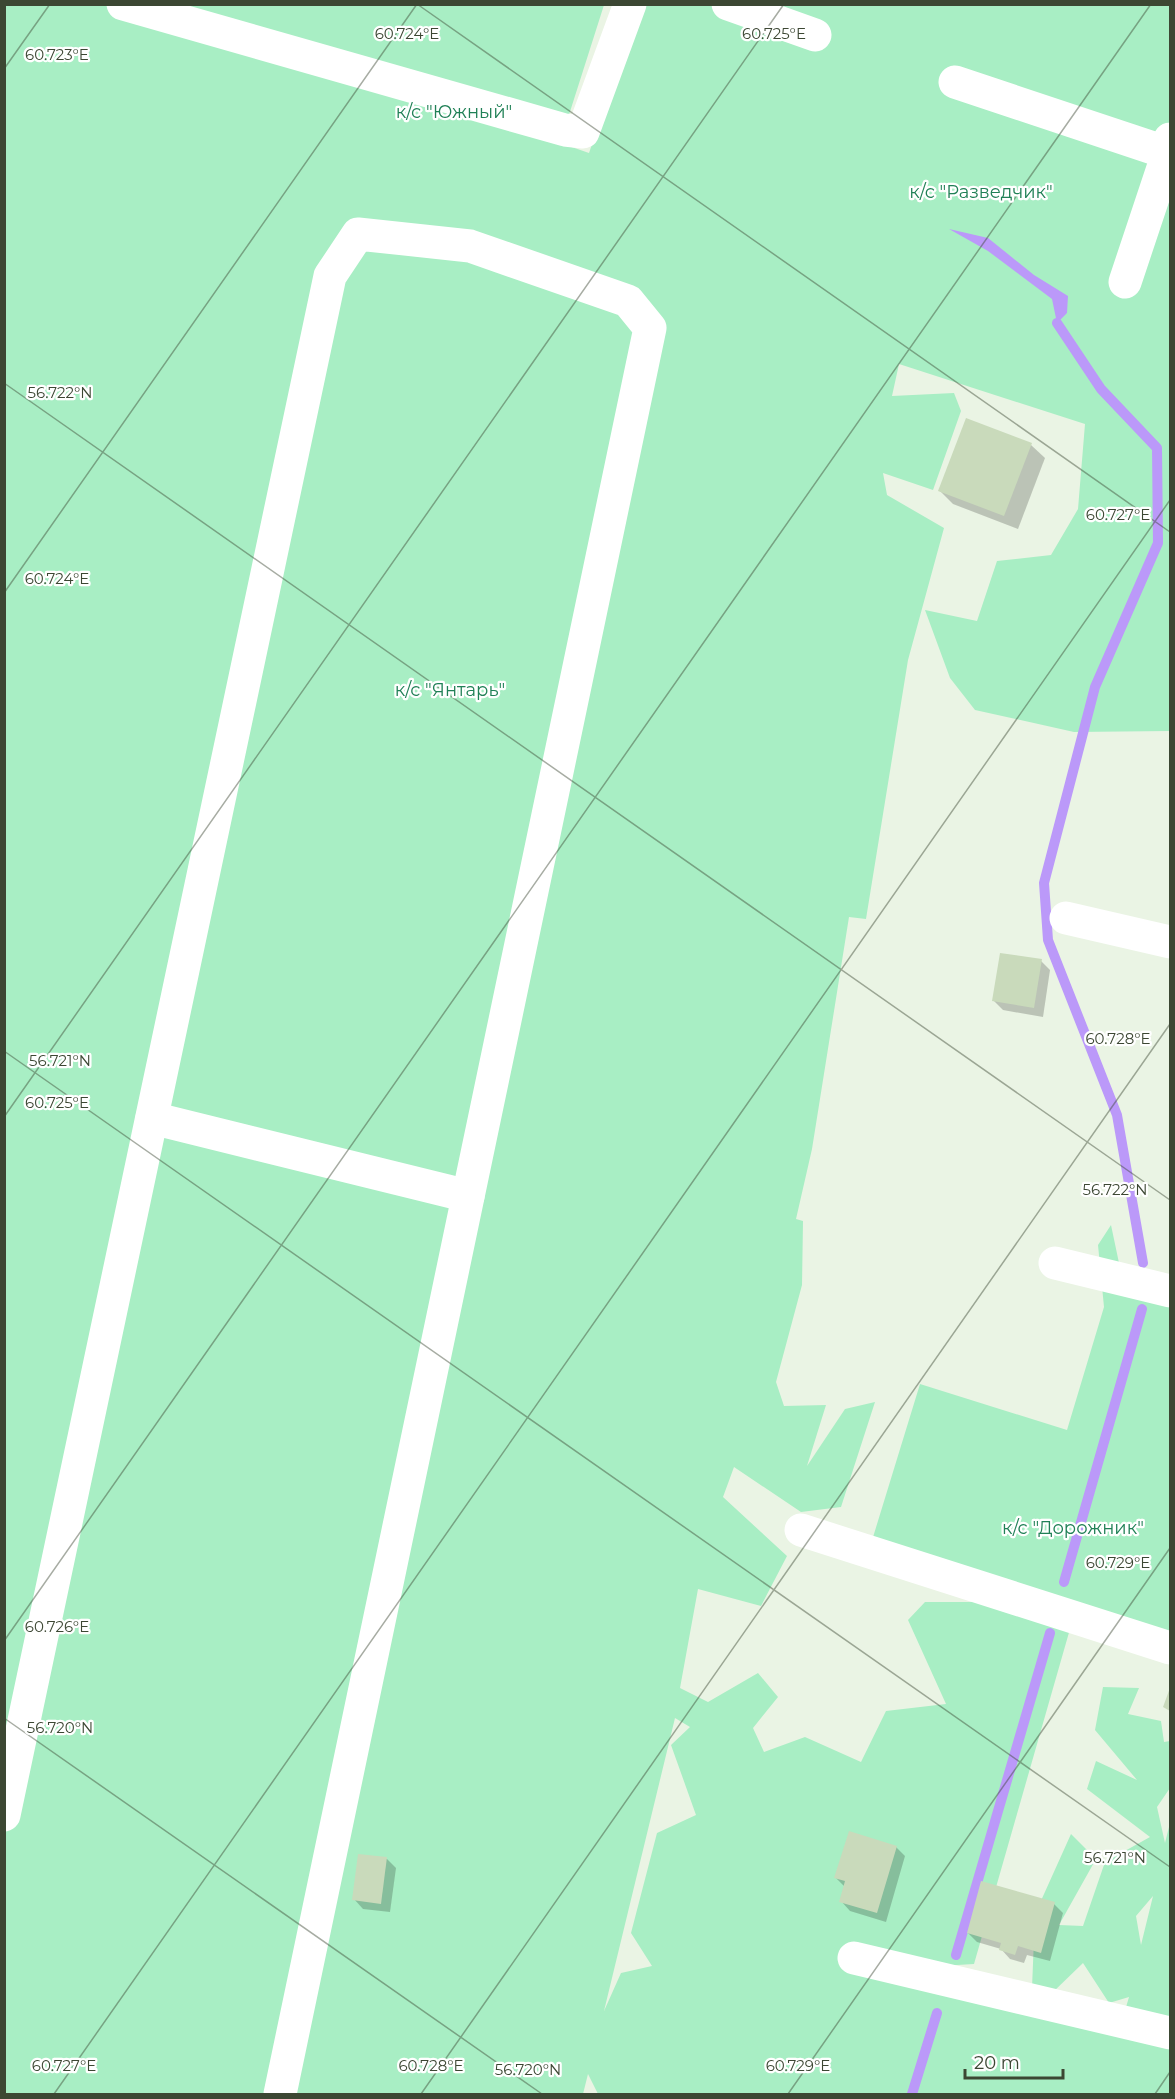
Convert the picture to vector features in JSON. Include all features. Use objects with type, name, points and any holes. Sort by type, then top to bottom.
[{"type":"lane","points":[[123,4],[565,130],[583,132],[630,4]]},
{"type":"lane","points":[[728,4],[815,35]]},
{"type":"lane","points":[[955,82],[1169,146],[1125,282]]},
{"type":"lane","points":[[4,1815],[330,276],[358,234],[470,246],[628,301],[650,328],[280,2094]]},
{"type":"lane","points":[[1066,918],[1170,942]]},
{"type":"lane","points":[[152,1118],[468,1196]]},
{"type":"lane","points":[[1055,1263],[1170,1291]]},
{"type":"lane","points":[[801,1530],[1170,1648]]},
{"type":"lane","points":[[854,1958],[1170,2033]]},
{"type":"green space","name":"к/с \"Янтарь\"","points":[[5,5],[604,5],[560,143],[589,153],[640,5],[1170,5],[1170,731],[1074,732],[975,710],[950,678],[925,610],[977,621],[997,561],[1051,555],[1078,509],[1085,424],[899,364],[892,396],[954,393],[961,411],[933,490],[883,473],[887,495],[944,528],[908,660],[866,919],[849,917],[812,1149],[796,1219],[803,1221],[802,1285],[776,1382],[784,1406],[826,1405],[807,1466],[845,1409],[875,1402],[841,1507],[801,1512],[734,1467],[723,1497],[787,1556],[761,1606],[698,1589],[680,1688],[708,1702],[758,1673],[778,1697],[753,1728],[764,1752],[805,1737],[861,1762],[886,1711],[946,1704],[908,1620],[925,1602],[987,1602],[866,1560],[920,1384],[1067,1430],[1104,1307],[1098,1245],[1111,1225],[1123,1282],[1170,1280],[1170,1663],[1070,1629],[974,1964],[940,1966],[1032,1988],[1035,1914],[1071,1834],[1096,1859],[1059,1925],[1083,1926],[1105,1862],[1150,1837],[1087,1789],[1096,1761],[1137,1780],[1095,1730],[1103,1687],[1139,1688],[1128,1714],[1161,1721],[1164,1742],[1170,1741],[1170,1788],[1157,1807],[1165,1843],[1170,1823],[1170,2094],[598,2094],[588,2074],[583,2094],[5,2094]],"holes":[[[675,1718],[690,1727],[671,1745],[696,1815],[657,1833],[631,1933],[652,1966],[621,1973],[604,2011]],[[1153,1896],[1141,1945],[1136,1916]],[[1083,1963],[1109,2003],[1129,1997],[1124,2014],[1050,1995]]]},
{"type":"shaded area","points":[[949,229],[988,238],[1034,275],[1068,296],[1067,313],[1057,323],[1052,299],[988,251]]},
{"type":"building","points":[[966,418],[1032,443],[1004,516],[938,491]]},
{"type":"building","points":[[1000,953],[1042,959],[1034,1008],[992,1001]]},
{"type":"building","points":[[1170,1688],[1170,1711],[1163,1707]]},
{"type":"building","points":[[849,1831],[897,1846],[877,1913],[839,1902],[845,1881],[834,1878]]},
{"type":"building","points":[[358,1854],[387,1857],[381,1904],[352,1900]]},
{"type":"building","points":[[981,1881],[1055,1902],[1041,1953],[1018,1946],[1015,1955],[999,1950],[1001,1943],[967,1933]]},
{"type":"waterway","points":[[1057,323],[1101,389],[1157,448],[1158,543],[1095,687],[1044,883],[1048,940],[1117,1115],[1143,1263]]},
{"type":"waterway","points":[[1064,1582],[1142,1309]]},
{"type":"waterway","points":[[956,1955],[1050,1633]]},
{"type":"waterway","points":[[912,2094],[937,2013]]},
{"type":"park label","name":"к/с \"Южный\"","points":[[454,112]]},
{"type":"park label","name":"к/с \"Разведчик\"","points":[[981,192]]},
{"type":"park label","name":"к/с \"Дорожник\"","points":[[1073,1528]]}]
